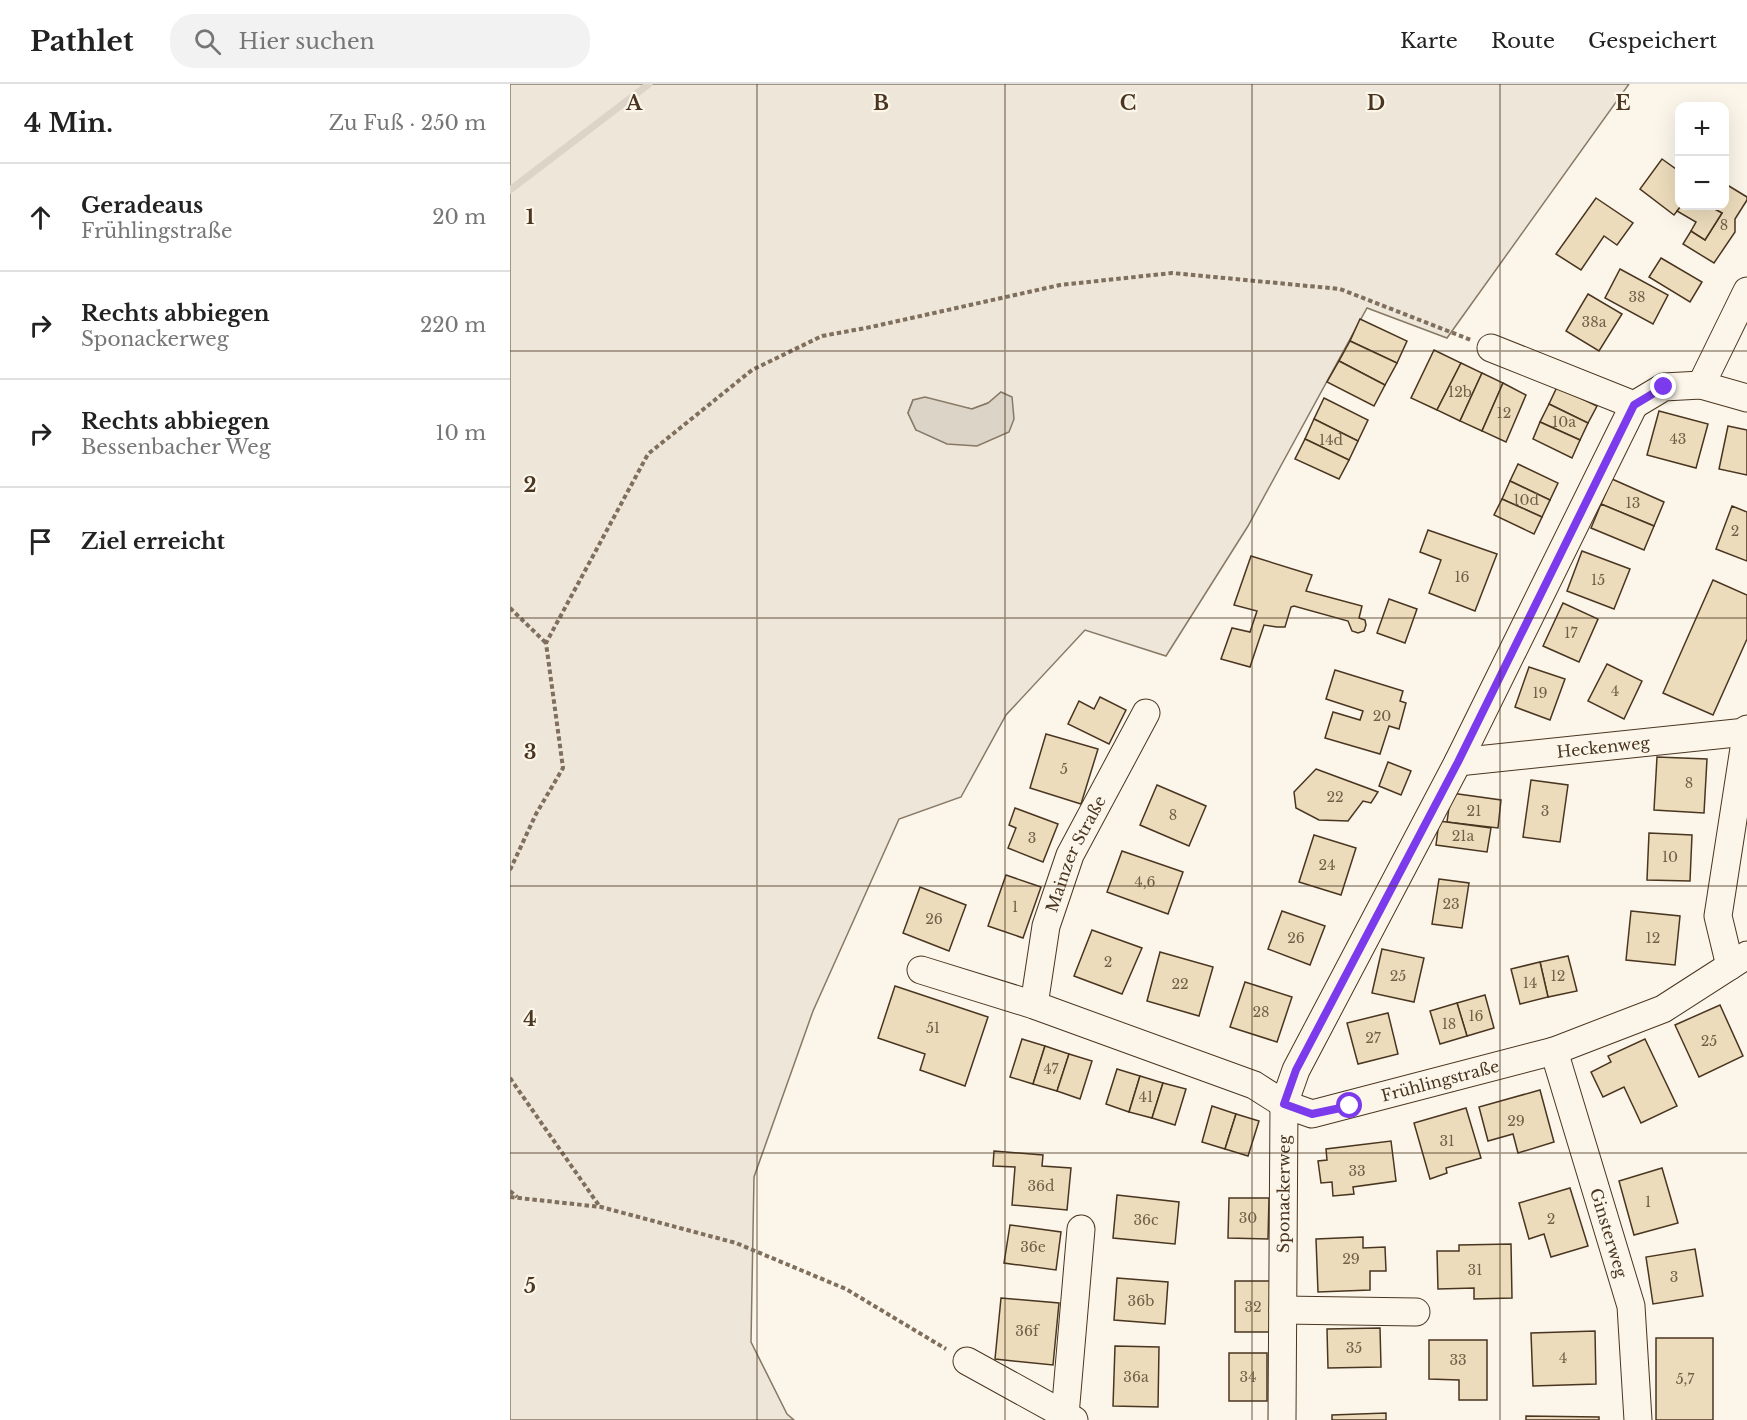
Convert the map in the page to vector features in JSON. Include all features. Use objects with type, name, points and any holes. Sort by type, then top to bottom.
[{"type":"street","points":[[1701,385],[1747,291]]},
{"type":"street","points":[[1491,348],[1634,405],[1664,387],[1701,385],[1747,398]]},
{"type":"street","name":"Sponackerweg","points":[[1282,1420],[1284,1104],[1296,1070],[1458,762],[1634,405]]},
{"type":"street","name":"Mainzer Straße","points":[[1034,1005],[1046,926],[1070,855],[1146,713]]},
{"type":"street","points":[[1738,961],[1718,916],[1747,731]]},
{"type":"street","name":"Heckenweg","points":[[1458,762],[1747,731]]},
{"type":"street","name":"Frühlingstraße","points":[[921,970],[1034,1005],[1254,1085],[1284,1104],[1312,1114],[1554,1051],[1663,1009],[1738,961]]},
{"type":"street","name":"Ginsterweg","points":[[1554,1051],[1631,1306],[1638,1420]]},
{"type":"street","points":[[967,1361],[1070,1417],[1082,1229]]},
{"type":"street","points":[[1283,1310],[1416,1312]]},
{"type":"path","points":[[510,870],[536,814],[563,768],[546,643],[648,454],[752,370],[822,336],[1060,285],[1172,273],[1340,289],[1491,348]]},
{"type":"path","points":[[510,608],[546,643]]},
{"type":"path","points":[[510,1078],[601,1207]]},
{"type":"path","points":[[510,1191],[518,1197]]},
{"type":"path","points":[[510,1197],[601,1207],[736,1243],[846,1289],[967,1361]]},
{"type":"shaded area","points":[[510,84],[1629,84],[1447,338],[1367,308],[1248,526],[1166,656],[1085,630],[1006,715],[961,797],[899,819],[813,1011],[754,1177],[751,1342],[787,1414],[794,1420],[510,1420]],"holes":[[[913,400],[972,409],[916,430],[908,413]]]},
{"type":"shaded area","points":[[1001,392],[1012,397],[1014,419],[1009,432],[977,446],[947,444],[916,430],[908,413],[913,400],[925,397],[972,409],[988,403]]},
{"type":"building","points":[[1662,159],[1675,168],[1675,210],[1678,210],[1674,215],[1640,189]]},
{"type":"building","points":[[1729,186],[1747,197],[1735,219],[1735,232],[1714,263],[1683,244],[1691,231],[1705,240],[1722,213],[1716,210],[1729,210]]},
{"type":"building","points":[[1596,198],[1633,223],[1617,245],[1604,236],[1581,270],[1556,254]]},
{"type":"building","points":[[1716,210],[1722,213],[1705,240],[1691,231],[1696,222],[1677,211]]},
{"type":"building","points":[[1661,258],[1702,282],[1690,302],[1649,277]]},
{"type":"building","points":[[1620,269],[1668,295],[1653,324],[1605,298]]},
{"type":"building","points":[[1588,294],[1622,314],[1599,351],[1566,331]]},
{"type":"building","points":[[1360,319],[1407,341],[1397,363],[1350,341]]},
{"type":"building","points":[[1350,341],[1397,363],[1385,385],[1339,361]]},
{"type":"building","points":[[1434,350],[1461,363],[1437,410],[1411,398]]},
{"type":"building","points":[[1339,361],[1385,385],[1374,406],[1327,382]]},
{"type":"building","points":[[1461,363],[1482,373],[1460,421],[1437,410]]},
{"type":"building","points":[[1482,373],[1503,383],[1482,431],[1460,421]]},
{"type":"building","points":[[1503,383],[1526,395],[1506,442],[1482,431]]},
{"type":"building","points":[[1557,387],[1597,406],[1588,423],[1549,404]]},
{"type":"building","points":[[1324,398],[1368,420],[1358,441],[1314,419]]},
{"type":"building","points":[[1549,404],[1588,423],[1580,440],[1540,422]]},
{"type":"building","points":[[1659,411],[1708,424],[1696,468],[1647,455]]},
{"type":"building","points":[[1314,419],[1358,441],[1349,460],[1305,439]]},
{"type":"building","points":[[1540,422],[1580,440],[1572,458],[1533,439]]},
{"type":"building","points":[[1728,426],[1747,430],[1747,475],[1719,469]]},
{"type":"building","points":[[1305,439],[1349,460],[1339,479],[1295,459]]},
{"type":"building","points":[[1518,464],[1558,483],[1550,500],[1510,481]]},
{"type":"building","points":[[1612,479],[1664,502],[1654,526],[1601,504]]},
{"type":"building","points":[[1510,481],[1550,500],[1542,517],[1502,499]]},
{"type":"building","points":[[1502,499],[1542,517],[1534,534],[1494,515]]},
{"type":"building","points":[[1601,504],[1654,526],[1644,550],[1591,528]]},
{"type":"building","points":[[1732,506],[1747,512],[1747,561],[1716,549]]},
{"type":"building","points":[[1428,530],[1497,554],[1475,611],[1429,593],[1441,560],[1420,552]]},
{"type":"building","points":[[1582,551],[1630,569],[1614,609],[1567,591]]},
{"type":"building","points":[[1251,556],[1312,575],[1306,591],[1362,606],[1359,618],[1365,620],[1364,631],[1358,633],[1352,631],[1348,621],[1294,606],[1291,607],[1285,627],[1264,625],[1250,667],[1221,659],[1232,628],[1250,632],[1257,611],[1234,605]]},
{"type":"building","points":[[1713,580],[1747,595],[1747,639],[1713,715],[1663,693]]},
{"type":"building","points":[[1389,599],[1417,609],[1405,643],[1377,633]]},
{"type":"building","points":[[1563,603],[1598,619],[1579,662],[1543,646]]},
{"type":"building","points":[[1607,664],[1642,681],[1624,719],[1588,701]]},
{"type":"building","points":[[1529,667],[1565,679],[1550,720],[1515,707]]},
{"type":"building","points":[[1335,670],[1403,691],[1400,701],[1406,703],[1399,729],[1389,726],[1380,754],[1325,738],[1333,712],[1360,720],[1363,711],[1326,699]]},
{"type":"building","points":[[1100,697],[1126,710],[1109,744],[1068,724],[1079,701],[1094,709]]},
{"type":"building","points":[[1046,734],[1098,749],[1081,804],[1030,788]]},
{"type":"building","points":[[1657,757],[1707,759],[1704,813],[1654,810]]},
{"type":"building","points":[[1388,762],[1411,771],[1401,795],[1379,786]]},
{"type":"building","points":[[1316,769],[1378,792],[1371,803],[1363,801],[1348,821],[1319,820],[1296,808],[1294,792]]},
{"type":"building","points":[[1531,780],[1568,785],[1560,842],[1523,837]]},
{"type":"building","points":[[1157,785],[1206,806],[1189,846],[1140,825]]},
{"type":"building","points":[[1451,793],[1501,800],[1498,828],[1447,822]]},
{"type":"building","points":[[1015,808],[1058,824],[1043,862],[1008,848],[1016,828],[1009,825]]},
{"type":"building","points":[[1439,821],[1491,828],[1487,852],[1436,845]]},
{"type":"building","points":[[1649,833],[1692,835],[1690,881],[1647,880]]},
{"type":"building","points":[[1314,835],[1356,848],[1341,895],[1299,882]]},
{"type":"building","points":[[1122,851],[1183,872],[1168,914],[1107,892]]},
{"type":"building","points":[[1006,875],[1041,887],[1023,938],[988,926]]},
{"type":"building","points":[[1439,879],[1469,883],[1462,928],[1432,924]]},
{"type":"building","points":[[920,887],[966,905],[949,951],[903,933]]},
{"type":"building","points":[[1282,911],[1325,926],[1310,965],[1268,949]]},
{"type":"building","points":[[1631,911],[1680,916],[1675,965],[1626,960]]},
{"type":"building","points":[[1092,930],[1142,948],[1122,994],[1074,976]]},
{"type":"building","points":[[1382,949],[1424,958],[1414,1002],[1372,993]]},
{"type":"building","points":[[1160,952],[1213,967],[1199,1016],[1147,1001]]},
{"type":"building","points":[[1568,956],[1577,991],[1548,997],[1540,962]]},
{"type":"building","points":[[1540,962],[1548,997],[1520,1004],[1511,969]]},
{"type":"building","points":[[1245,982],[1292,997],[1277,1042],[1230,1027]]},
{"type":"building","points":[[895,986],[988,1017],[965,1086],[920,1070],[925,1054],[878,1038]]},
{"type":"building","points":[[1485,995],[1494,1028],[1467,1036],[1457,1003]]},
{"type":"building","points":[[1457,1003],[1467,1036],[1440,1044],[1430,1011]]},
{"type":"building","points":[[1720,1005],[1743,1056],[1699,1077],[1675,1025]]},
{"type":"building","points":[[1388,1013],[1398,1054],[1358,1064],[1347,1023]]},
{"type":"building","points":[[1022,1039],[1045,1046],[1033,1084],[1010,1077]]},
{"type":"building","points":[[1645,1039],[1677,1106],[1641,1123],[1624,1087],[1603,1097],[1591,1072],[1611,1062],[1608,1056]]},
{"type":"building","points":[[1045,1046],[1069,1054],[1057,1091],[1033,1084]]},
{"type":"building","points":[[1069,1054],[1092,1061],[1080,1099],[1057,1091]]},
{"type":"building","points":[[1117,1069],[1140,1076],[1129,1112],[1106,1104]]},
{"type":"building","points":[[1140,1076],[1163,1083],[1152,1118],[1129,1112]]},
{"type":"building","points":[[1163,1083],[1186,1089],[1175,1125],[1152,1118]]},
{"type":"building","points":[[1540,1090],[1554,1142],[1518,1153],[1513,1134],[1488,1141],[1479,1107]]},
{"type":"building","points":[[1212,1106],[1236,1114],[1225,1149],[1202,1142]]},
{"type":"building","points":[[1466,1108],[1481,1158],[1446,1168],[1447,1173],[1430,1179],[1414,1123]]},
{"type":"building","points":[[1236,1114],[1259,1121],[1248,1156],[1225,1149]]},
{"type":"building","points":[[1391,1141],[1396,1181],[1353,1187],[1354,1194],[1333,1196],[1332,1182],[1321,1183],[1318,1161],[1327,1160],[1326,1149]]},
{"type":"building","points":[[994,1151],[1043,1155],[1042,1166],[1071,1168],[1067,1210],[1012,1205],[1015,1167],[993,1166]]},
{"type":"building","points":[[1662,1168],[1678,1223],[1634,1235],[1619,1181]]},
{"type":"building","points":[[1570,1188],[1588,1246],[1551,1257],[1544,1234],[1529,1239],[1519,1203]]},
{"type":"building","points":[[1117,1195],[1179,1202],[1175,1244],[1113,1238]]},
{"type":"building","points":[[1229,1198],[1269,1198],[1268,1239],[1228,1238]]},
{"type":"building","points":[[1010,1225],[1061,1232],[1056,1270],[1004,1263]]},
{"type":"building","points":[[1363,1237],[1363,1248],[1385,1247],[1386,1271],[1370,1271],[1370,1290],[1318,1292],[1316,1239]]},
{"type":"building","points":[[1511,1244],[1512,1298],[1474,1299],[1474,1288],[1438,1289],[1437,1251],[1459,1251],[1459,1245]]},
{"type":"building","points":[[1695,1249],[1703,1296],[1653,1304],[1646,1257]]},
{"type":"building","points":[[1117,1278],[1168,1282],[1165,1324],[1114,1320]]},
{"type":"building","points":[[1235,1281],[1270,1281],[1270,1332],[1235,1332]]},
{"type":"building","points":[[1001,1298],[1059,1303],[1053,1365],[995,1359]]},
{"type":"building","points":[[1380,1328],[1381,1367],[1328,1368],[1327,1329]]},
{"type":"building","points":[[1595,1331],[1596,1384],[1533,1386],[1531,1333]]},
{"type":"building","points":[[1656,1338],[1713,1338],[1713,1420],[1656,1420]]},
{"type":"building","points":[[1429,1340],[1487,1340],[1487,1400],[1459,1400],[1459,1380],[1429,1379]]},
{"type":"building","points":[[1115,1346],[1159,1347],[1158,1407],[1113,1406]]},
{"type":"building","points":[[1229,1353],[1267,1353],[1267,1401],[1229,1401]]},
{"type":"building","points":[[1386,1413],[1386,1420],[1332,1420],[1332,1415]]},
{"type":"building","points":[[1526,1416],[1599,1417],[1599,1420],[1526,1420]]},
{"type":"waterway","points":[[510,190],[649,84]]},
{"type":"route","points":[[1350,1106],[1312,1114],[1284,1104],[1296,1070],[1458,762],[1634,405],[1664,387]]}]
